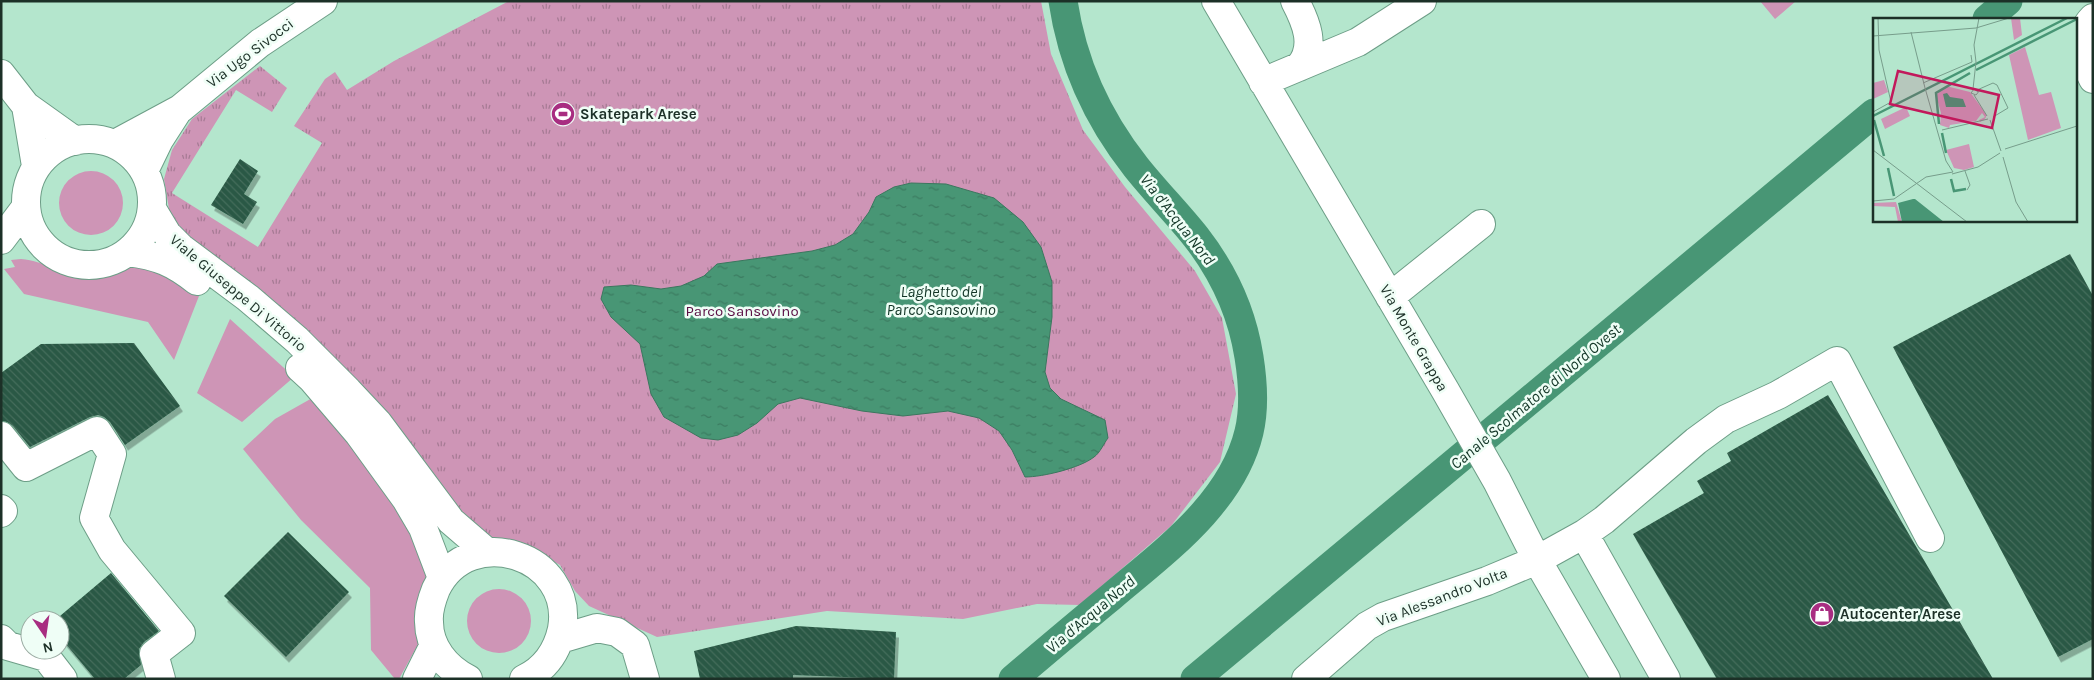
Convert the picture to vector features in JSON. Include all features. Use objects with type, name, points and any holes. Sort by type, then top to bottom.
[{"type":"street","name":"Via Ugo Sivocci","points":[[115,144],[180,109],[260,43],[323,1]]},
{"type":"street","name":"Via Monte Grappa","points":[[1216,1],[1445,390],[1497,481],[1537,560],[1606,679]]},
{"type":"street","points":[[1294,1],[1309,34],[1309,47],[1304,62],[1299,67]]},
{"type":"street","points":[[1263,82],[1358,42],[1422,1]]},
{"type":"street","points":[[2093,18],[2085,30],[2082,42],[2086,64],[2093,78]]},
{"type":"street","points":[[1,74],[26,106],[75,141]]},
{"type":"street","points":[[26,106],[36,166]]},
{"type":"street","name":"Via Ugo Sivocci","points":[[144,171],[159,140],[180,109]]},
{"type":"street","points":[[89,139],[115,144],[136,160],[144,171],[151,188],[152,209],[149,223],[141,239],[128,252],[111,262],[92,266],[71,263],[53,255],[40,244],[30,227],[26,207],[29,181],[36,166],[47,154],[60,146],[75,141],[89,139]]},
{"type":"street","points":[[1,240],[26,207]]},
{"type":"street","name":"Viale Giuseppe Di Vittorio","points":[[152,209],[167,234],[181,248],[262,310],[297,340],[348,391],[378,423],[451,521],[487,552]]},
{"type":"street","points":[[1390,297],[1480,224]]},
{"type":"street","points":[[1,246],[40,244]]},
{"type":"street","name":"Viale Giuseppe Di Vittorio","points":[[128,252],[151,255],[181,268],[271,342],[312,379],[359,434],[406,499],[423,528],[442,578]]},
{"type":"street","name":"Via Alessandro Volta","points":[[1306,679],[1366,626],[1383,617],[1487,581],[1537,560],[1584,534],[1604,520],[1696,441],[1726,419],[1778,395],[1837,361],[1930,538]]},
{"type":"street","points":[[1,436],[26,467],[97,431],[112,454],[94,518],[112,550],[181,633],[154,654],[161,679]]},
{"type":"street","points":[[1,509],[3,511],[1,513]]},
{"type":"street","points":[[1584,534],[1666,679]]},
{"type":"street","points":[[456,677],[443,661],[434,645],[428,622],[431,600],[442,578],[454,566],[470,557],[487,552],[504,552],[520,556],[535,564],[548,576],[557,590],[562,606],[563,622],[560,639],[547,671],[533,674],[524,679]]},
{"type":"street","points":[[560,639],[597,628],[617,632],[635,645],[645,679]]},
{"type":"street","points":[[1,639],[8,646],[46,657],[63,679]]},
{"type":"street","points":[[417,679],[434,645]]},
{"type":"green space","name":"Parco Sansovino","points":[[509,1],[1041,1],[1051,54],[1083,130],[1125,187],[1195,271],[1222,318],[1236,394],[1220,462],[1171,526],[1080,605],[1037,604],[963,619],[827,611],[657,637],[589,606],[575,591],[560,565],[529,548],[488,537],[475,530],[180,233],[169,209],[164,179],[172,150],[192,119],[260,66],[287,88],[272,112],[236,90],[172,193],[258,247],[322,143],[294,126],[325,79],[335,72],[347,90],[394,61]]},
{"type":"green space","points":[[1760,1],[1796,1],[1775,19]]},
{"type":"green space","points":[[91,171],[109,177],[117,185],[123,203],[117,221],[109,229],[91,235],[73,229],[65,221],[59,203],[65,185],[73,177]]},
{"type":"green space","points":[[11,260],[30,260],[71,274],[88,277],[101,276],[131,267],[144,266],[160,272],[186,287],[199,296],[174,360],[148,322],[24,294],[4,269],[15,267]]},
{"type":"green space","points":[[230,319],[294,377],[242,422],[197,393]]},
{"type":"green space","points":[[314,397],[412,526],[428,569],[421,639],[399,679],[395,679],[371,650],[370,588],[301,520],[243,449],[275,419]]},
{"type":"green space","points":[[499,589],[517,595],[525,603],[531,621],[525,639],[517,647],[499,653],[481,647],[473,639],[467,621],[473,603],[481,595]]},
{"type":"water","name":"Laghetto del Parco Sansovino","points":[[911,183],[946,184],[994,198],[1023,222],[1041,247],[1052,282],[1052,317],[1045,372],[1050,388],[1061,399],[1105,420],[1108,438],[1096,455],[1088,461],[1071,468],[1051,474],[1025,477],[1012,450],[999,431],[979,418],[948,411],[903,416],[862,411],[800,398],[778,404],[757,423],[738,435],[718,440],[701,438],[664,417],[651,394],[640,344],[611,317],[601,299],[604,287],[631,285],[661,289],[681,286],[704,276],[717,264],[812,251],[835,245],[853,234],[869,212],[876,197],[894,187]]},
{"type":"building","points":[[240,159],[258,171],[244,194],[257,202],[243,224],[211,205]]},
{"type":"building","points":[[2070,254],[2093,296],[2093,639],[2058,657],[1893,347]]},
{"type":"building","points":[[134,343],[180,406],[125,445],[110,422],[98,415],[90,417],[30,447],[13,426],[1,421],[1,373],[41,344]]},
{"type":"building","points":[[1828,395],[1993,679],[1717,679],[1633,534],[1704,493],[1697,481],[1731,461],[1727,453]]},
{"type":"building","points":[[288,532],[349,592],[286,657],[224,596]]},
{"type":"building","points":[[111,573],[159,631],[144,642],[139,649],[141,665],[124,679],[95,679],[70,649],[70,610],[67,610]]},
{"type":"building","points":[[796,626],[896,632],[894,679],[793,675],[793,679],[700,679],[694,651]]},
{"type":"waterway","name":"Via d'Acqua Nord","points":[[1013,679],[1194,524],[1228,481],[1240,458],[1249,432],[1253,404],[1246,340],[1237,309],[1223,279],[1189,228],[1136,167],[1110,129],[1080,68],[1067,24],[1063,1]]},
{"type":"waterway","name":"Canale Scolmatore di Nord Ovest","points":[[1988,18],[2008,1]]},
{"type":"waterway","name":"Canale Scolmatore di Nord Ovest","points":[[1195,679],[1873,114]]},
{"type":"place","name":"Skatepark Arese","points":[[563,114]]},
{"type":"place","name":"Autocenter Arese","points":[[1822,614]]}]
